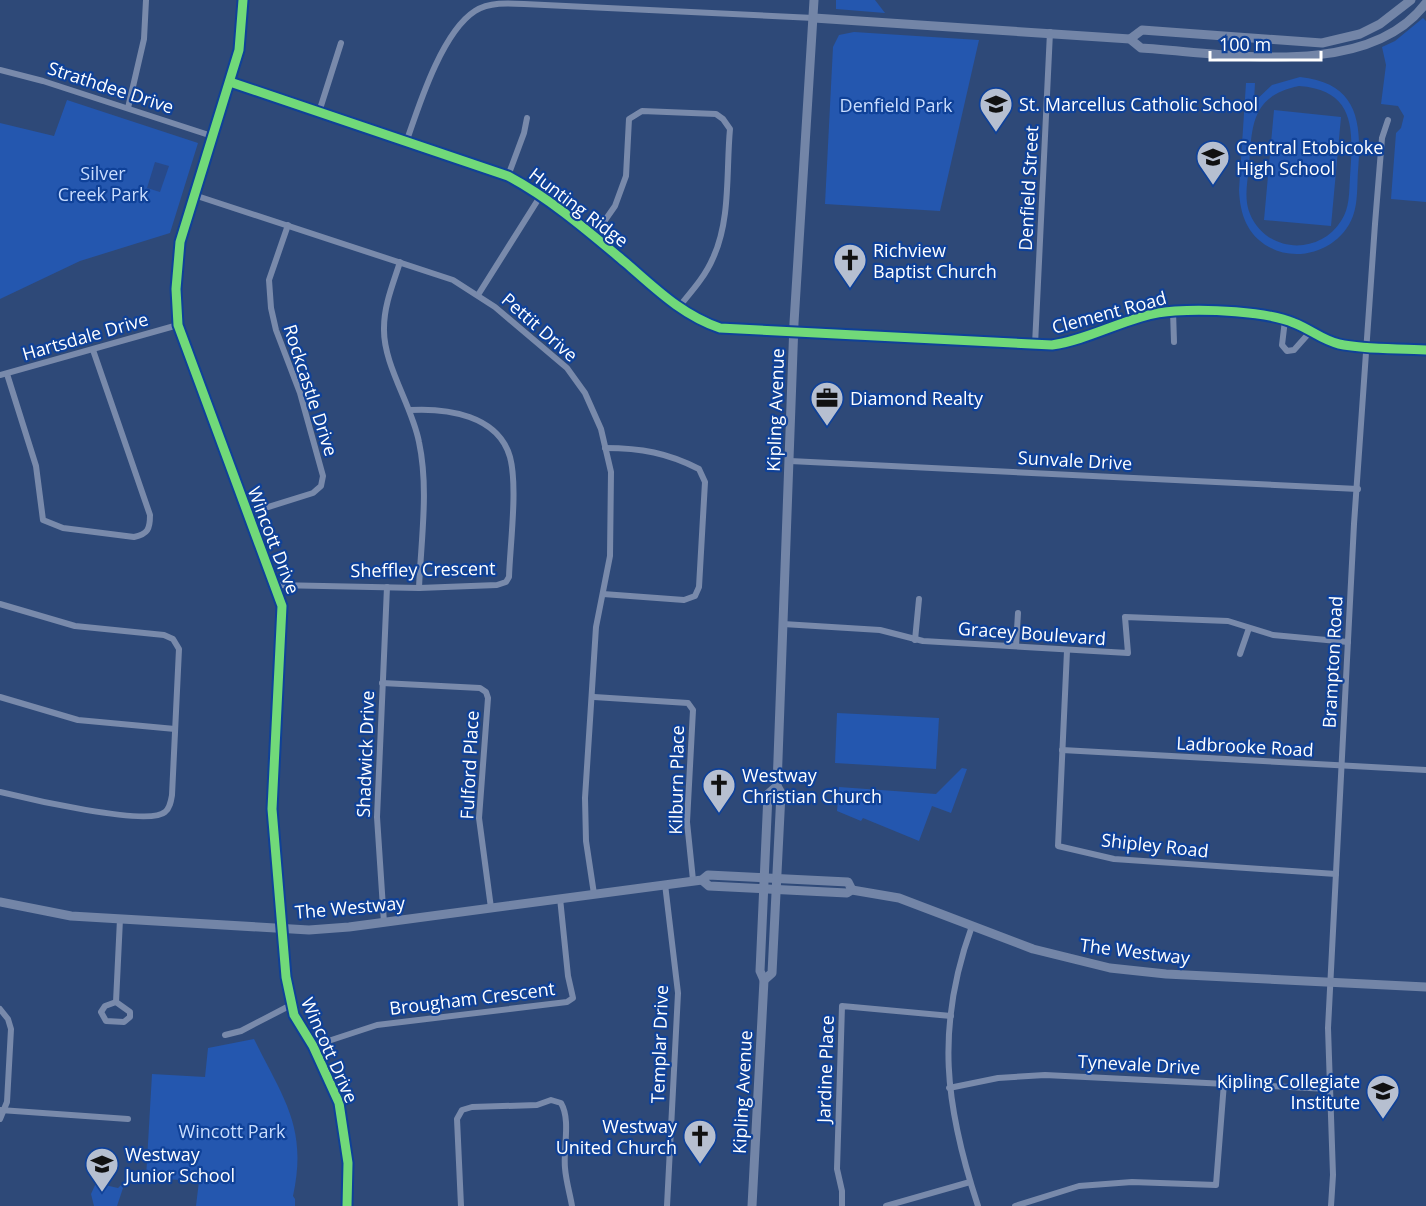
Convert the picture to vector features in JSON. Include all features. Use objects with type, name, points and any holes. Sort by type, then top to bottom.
[{"type":"main road","name":"Kipling Avenue","points":[[764,980],[772,973],[777,877],[781,794],[777,786],[794,333],[814,0]]},
{"type":"main road","points":[[1130,39],[1142,30],[1322,43],[1360,34],[1380,24],[1411,0]]},
{"type":"main road","points":[[814,18],[1050,32],[1130,39],[1141,48],[1306,58],[1359,48],[1386,36],[1402,26],[1422,3]]},
{"type":"main road","points":[[1380,24],[1386,36]]},
{"type":"main road","points":[[1322,43],[1323,56]]},
{"type":"main road","name":"Kipling Avenue","points":[[752,1206],[764,980],[760,971],[768,794],[777,786]]},
{"type":"main road","name":"The Westway","points":[[0,902],[61,915],[320,929],[384,923],[698,880],[708,875],[848,882],[852,890]]},
{"type":"main road","name":"The Westway","points":[[698,880],[709,886],[847,893],[852,890],[899,898],[1044,952],[1110,968],[1166,974],[1426,987]]},
{"type":"street","points":[[128,108],[144,39],[146,0]]},
{"type":"street","name":"Wincott Drive","points":[[243,0],[239,50],[177,257],[178,325],[246,513],[281,598],[283,618],[272,809],[282,928],[291,1005],[339,1103],[348,1163],[347,1206]]},
{"type":"street","points":[[407,140],[425,87],[455,31],[475,10],[487,6],[524,4],[814,18]]},
{"type":"street","name":"Denfield Street","points":[[1035,345],[1050,32]]},
{"type":"street","points":[[319,112],[341,43]]},
{"type":"street","name":"Strathdee Drive","points":[[0,70],[212,136]]},
{"type":"street","name":"Hunting Ridge","points":[[230,82],[508,176],[541,195],[594,236],[678,308],[720,328],[794,333]]},
{"type":"street","points":[[594,236],[615,206],[626,176],[629,119],[642,111],[716,114],[723,119],[730,129],[721,239],[700,281],[678,308]]},
{"type":"street","points":[[508,176],[524,133],[527,117]]},
{"type":"street","name":"Brampton Road","points":[[1331,1206],[1333,1175],[1329,1089],[1330,982],[1348,642],[1367,347],[1381,148],[1388,120]]},
{"type":"street","name":"Pettit Drive","points":[[194,195],[453,280],[478,295],[567,368],[585,393],[601,429],[611,472],[611,532],[596,627],[594,698],[585,798],[586,841],[594,894]]},
{"type":"street","points":[[478,295],[541,195]]},
{"type":"street","name":"Rockcastle Drive","points":[[246,513],[314,494],[321,486],[323,476],[300,393],[276,330],[271,309],[269,280],[288,225]]},
{"type":"street","points":[[400,262],[386,304],[383,330],[389,357],[410,410],[419,442],[423,477],[419,588]]},
{"type":"street","points":[[1173,311],[1174,342]]},
{"type":"street","name":"Clement Road","points":[[794,333],[1035,345],[1070,342],[1132,319],[1173,311],[1268,316],[1285,320],[1330,342],[1367,347],[1426,350]]},
{"type":"street","points":[[1285,320],[1282,345],[1287,351],[1295,350],[1310,332]]},
{"type":"street","name":"Hartsdale Drive","points":[[3,375],[178,325]]},
{"type":"street","points":[[3,375],[36,466],[43,520],[63,528],[134,537],[144,535],[150,528],[150,515],[93,350]]},
{"type":"street","name":"Sheffley Crescent","points":[[274,585],[419,588],[497,585],[506,582],[509,577],[512,483],[510,457],[498,435],[466,415],[440,408],[410,410]]},
{"type":"street","points":[[603,594],[684,600],[695,596],[699,587],[705,482],[699,469],[661,452],[640,448],[605,448]]},
{"type":"street","name":"Sunvale Drive","points":[[790,461],[1358,489]]},
{"type":"street","name":"Shadwick Drive","points":[[384,923],[377,817],[387,587]]},
{"type":"street","points":[[915,640],[919,599]]},
{"type":"street","points":[[0,604],[75,626],[164,635],[174,639],[179,649],[172,795],[170,806],[164,813],[156,816],[122,814],[55,806],[0,792]]},
{"type":"street","points":[[1017,646],[1018,613]]},
{"type":"street","name":"Gracey Boulevard","points":[[783,624],[880,630],[915,640],[1128,653],[1125,617],[1228,621],[1273,635],[1348,642]]},
{"type":"street","points":[[1240,654],[1249,628]]},
{"type":"street","name":"Shipley Road","points":[[1067,651],[1058,846],[1114,858],[1336,874]]},
{"type":"street","name":"Fulford Place","points":[[382,683],[480,688],[486,692],[488,698],[478,818],[491,908]]},
{"type":"street","points":[[0,697],[78,720],[175,729]]},
{"type":"street","name":"Kilburn Place","points":[[594,698],[688,703],[693,710],[687,822],[698,880]]},
{"type":"street","name":"Ladbrooke Road","points":[[1062,750],[1426,770]]},
{"type":"street","name":"Templar Drive","points":[[665,884],[678,993],[667,1206]]},
{"type":"street","name":"Brougham Crescent","points":[[313,1046],[377,1025],[567,1002],[573,998],[573,988],[568,976],[560,898]]},
{"type":"street","points":[[116,1002],[120,919]]},
{"type":"street","points":[[972,926],[955,977],[951,1016],[949,1088],[958,1142],[978,1206]]},
{"type":"street","points":[[116,1002],[130,1012],[130,1017],[124,1022],[110,1022],[102,1016],[105,1006],[116,1002]]},
{"type":"street","points":[[225,1035],[241,1031],[291,1005]]},
{"type":"street","name":"Jardine Place","points":[[842,1206],[842,1191],[837,1169],[842,1006],[951,1016]]},
{"type":"street","points":[[0,1009],[8,1019],[11,1029],[7,1102],[0,1119]]},
{"type":"street","name":"Tynevale Drive","points":[[949,1088],[1021,1075],[1329,1089]]},
{"type":"street","points":[[1015,1206],[1079,1186],[1132,1182],[1216,1185],[1224,1083]]},
{"type":"street","points":[[460,1206],[457,1119],[462,1110],[472,1107],[537,1105],[551,1100],[561,1103],[567,1112],[563,1143],[565,1171],[572,1206]]},
{"type":"street","points":[[2,1110],[128,1119]]},
{"type":"street","points":[[886,1206],[970,1182]]},
{"type":"green space","points":[[836,0],[875,0],[885,13],[836,9]]},
{"type":"green space","points":[[1423,18],[1426,21],[1426,202],[1391,199],[1396,133],[1401,128],[1404,116],[1398,106],[1381,104],[1386,65],[1382,47],[1395,41]]},
{"type":"green space","name":"Denfield Park","points":[[854,32],[979,40],[940,211],[825,204],[833,47],[839,35]]},
{"type":"green space","points":[[1300,77],[1334,87],[1345,96],[1357,121],[1359,153],[1355,211],[1347,228],[1339,237],[1329,245],[1306,253],[1281,252],[1261,242],[1246,223],[1241,207],[1239,190],[1246,83],[1255,83],[1254,102],[1272,85]],"holes":[[[1299,86],[1318,89],[1332,96],[1347,116],[1351,144],[1348,205],[1341,221],[1320,240],[1307,244],[1280,243],[1258,227],[1248,209],[1247,186],[1253,127],[1262,106],[1271,97]]]},
{"type":"green space","name":"Silver Creek Park","points":[[67,100],[198,143],[170,233],[80,261],[0,299],[0,123],[54,136]]},
{"type":"green space","points":[[1274,110],[1341,117],[1331,226],[1264,220]]},
{"type":"green space","points":[[837,713],[939,718],[936,769],[835,763]]},
{"type":"green space","points":[[962,768],[967,769],[951,813],[932,806],[919,841],[863,818],[861,821],[837,811],[839,787],[936,794]]},
{"type":"green space","name":"Wincott Park","points":[[254,1039],[283,1096],[295,1132],[297,1172],[293,1196],[295,1206],[196,1206],[199,1181],[146,1178],[152,1074],[205,1077],[208,1048]]},
{"type":"green space","points":[[96,1183],[118,1188],[121,1185],[123,1188],[117,1206],[94,1206],[91,1194]]},
{"type":"shaded area","points":[[155,162],[169,166],[160,192],[147,188]]},
{"type":"cycle path","points":[[243,0],[239,50],[180,242],[176,289],[178,325],[282,606],[272,809],[286,977],[294,1015],[313,1046],[339,1103],[348,1163],[347,1206]]},
{"type":"cycle path","points":[[230,82],[508,176],[569,216],[681,309],[720,328],[1052,345],[1068,342],[1144,316],[1188,310],[1252,313],[1282,319],[1300,325],[1327,340],[1350,346],[1426,350]]},
{"type":"place","name":"St. Marcellus Catholic School","points":[[996,133]]},
{"type":"place","name":"Central Etobicoke High School","points":[[1213,186]]},
{"type":"place","name":"Richview Baptist Church","points":[[850,289]]},
{"type":"place","name":"Diamond Realty","points":[[827,427]]},
{"type":"place","name":"Westway Christian Church","points":[[719,814]]},
{"type":"place","name":"Kipling Collegiate Institute","points":[[1383,1120]]},
{"type":"place","name":"Westway United Church","points":[[700,1165]]},
{"type":"place","name":"Westway Junior School","points":[[102,1193]]}]
